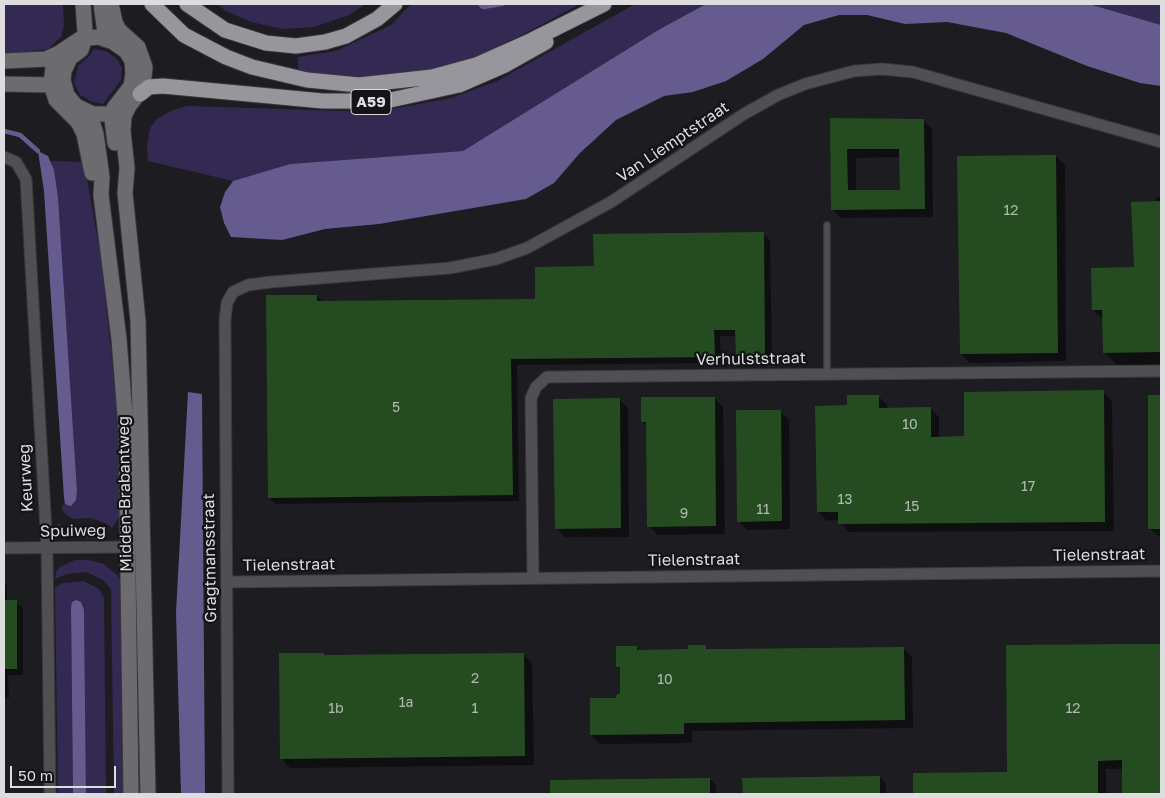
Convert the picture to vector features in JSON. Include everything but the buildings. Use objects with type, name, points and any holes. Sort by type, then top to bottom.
[{"type":"highway","name":"A59","points":[[152,4],[184,35],[199,44],[252,67],[307,80],[359,85],[407,81],[454,72],[501,54],[604,4]]},
{"type":"highway","points":[[187,4],[205,19],[225,30],[266,43],[296,46],[325,42],[346,36],[377,19],[395,4]]},
{"type":"highway","name":"A59","points":[[140,94],[149,88],[163,86],[323,102],[372,102],[412,97],[459,85],[506,65],[544,44],[584,15]]},
{"type":"street","points":[[58,93],[70,58],[81,50],[74,4]]},
{"type":"street","points":[[78,40],[83,4]]},
{"type":"street","points":[[59,53],[53,67],[58,93],[80,116],[113,113],[129,106],[140,94],[145,79],[142,56],[138,48],[116,36],[105,33],[101,4]]},
{"type":"street","points":[[111,4],[116,36],[129,56],[134,74],[131,86],[116,103],[113,113]]},
{"type":"street","points":[[4,61],[46,59],[78,40],[116,36]]},
{"type":"street","name":"Van Liemptstraat","points":[[225,320],[227,303],[233,292],[248,285],[450,268],[496,259],[527,248],[611,202],[744,114],[804,84],[854,71],[882,69],[912,72],[1161,142]]},
{"type":"street","points":[[4,84],[58,93]]},
{"type":"street","points":[[4,93],[49,95],[58,93]]},
{"type":"street","name":"Midden-Brabantweg","points":[[125,193],[127,168],[123,130],[124,116],[129,106]]},
{"type":"street","name":"Midden-Brabantweg","points":[[113,113],[119,170],[125,193],[138,321],[148,794]]},
{"type":"street","name":"Midden-Brabantweg","points":[[80,116],[93,176],[101,195],[119,339],[126,428],[131,794]]},
{"type":"street","name":"Keurweg","points":[[4,158],[16,162],[26,179],[47,548],[50,794]]},
{"type":"street","name":"Gragtmansstraat","points":[[225,320],[228,794]]},
{"type":"street","name":"Verhulststraat","points":[[533,578],[531,398],[536,387],[547,377],[1161,371]]},
{"type":"street","name":"Spuiweg","points":[[4,548],[144,547]]},
{"type":"street","name":"Tielenstraat","points":[[227,582],[1161,571]]},
{"type":"lane","points":[[827,225],[827,374]]},
{"type":"shaded area","points":[[4,4],[63,4],[64,25],[61,37],[48,49],[4,54]]},
{"type":"shaded area","points":[[217,4],[366,4],[349,15],[314,27],[283,29],[251,22],[224,10]]},
{"type":"shaded area","points":[[411,4],[580,4],[520,36],[471,59],[425,71],[387,77],[336,77],[307,74],[298,69],[298,57],[336,51],[391,25]]},
{"type":"shaded area","points":[[635,4],[706,4],[660,29],[463,151],[290,164],[233,181],[148,161],[147,146],[150,128],[157,119],[173,110],[188,106],[376,112],[451,98],[497,81]]},
{"type":"shaded area","points":[[706,4],[1089,4],[1161,25],[1161,86],[1140,83],[1087,66],[1006,33],[947,22],[905,24],[867,15],[839,15],[804,25],[763,59],[726,81],[693,92],[664,96],[616,120],[580,153],[554,183],[526,199],[379,224],[325,229],[282,240],[231,237],[224,223],[220,207],[225,192],[233,181],[290,164],[463,151],[660,29]]},
{"type":"shaded area","points":[[1089,4],[1161,4],[1161,25],[1130,16]]},
{"type":"shaded area","points":[[94,49],[106,51],[117,59],[122,68],[121,80],[103,104],[92,102],[80,95],[74,83],[78,66]]},
{"type":"shaded area","points":[[38,151],[48,156],[54,170],[58,197],[77,491],[76,500],[71,506],[65,504],[64,498],[44,191]]},
{"type":"shaded area","points":[[51,161],[84,162],[101,257],[119,425],[122,513],[112,528],[105,523],[91,518],[74,519],[65,514],[61,507],[65,503],[76,500],[77,491],[58,197]]},
{"type":"shaded area","points":[[188,392],[202,394],[205,794],[181,794],[176,612]]},
{"type":"shaded area","points":[[58,523],[67,529],[84,528],[102,536],[95,539],[67,537],[60,532]]},
{"type":"shaded area","points":[[75,560],[89,560],[104,564],[116,574],[122,584],[127,794],[114,794],[111,589],[103,580],[87,572],[67,574],[55,579],[56,572],[60,567]]},
{"type":"shaded area","points":[[83,581],[99,589],[104,598],[106,794],[86,794],[84,610],[71,608],[73,794],[58,794],[55,587],[63,583]]},
{"type":"shaded area","points":[[76,600],[81,602],[84,610],[86,794],[73,794],[71,608],[72,602]]},
{"type":"waterway","points":[[480,4],[483,7],[502,4]]},
{"type":"waterway","points":[[4,131],[20,135],[38,151]]}]
